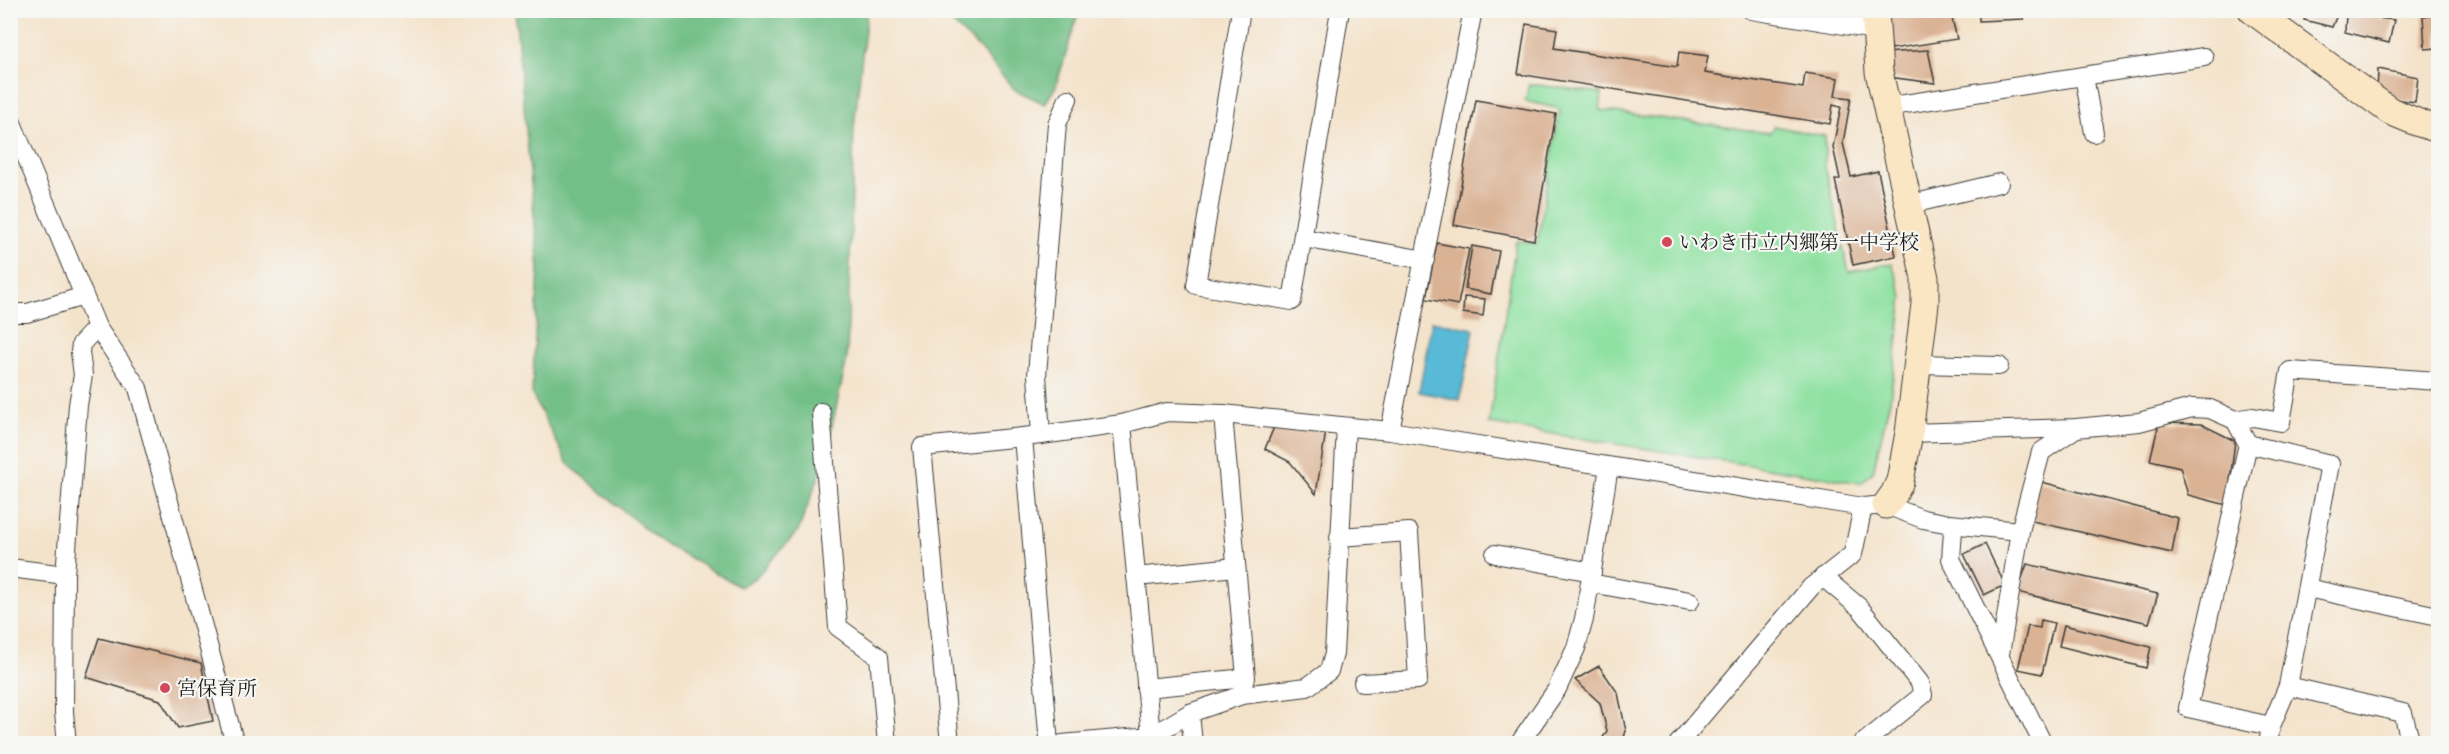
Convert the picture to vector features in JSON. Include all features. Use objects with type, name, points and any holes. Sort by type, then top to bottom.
[{"type":"street","points":[[1240,10],[1196,285],[1292,302],[1340,10]]},
{"type":"street","points":[[1390,431],[1473,10]]},
{"type":"street","points":[[1678,744],[1811,587],[1853,554],[1874,506],[1894,494],[1900,481],[1909,433],[1925,304],[1925,278],[1879,72],[1875,20],[1751,10]]},
{"type":"street","points":[[2252,10],[2390,111],[2439,129]]},
{"type":"street","points":[[1886,107],[2204,57]]},
{"type":"street","points":[[2084,76],[2094,133]]},
{"type":"street","points":[[1049,744],[1032,436],[1057,124],[1068,99]]},
{"type":"street","points":[[10,118],[97,327],[138,388],[235,744]]},
{"type":"street","points":[[1908,205],[1999,183]]},
{"type":"street","points":[[1303,238],[1425,260]]},
{"type":"street","points":[[10,313],[27,313],[84,296]]},
{"type":"street","points":[[67,744],[64,712],[65,575],[78,405],[83,375],[81,344],[97,327]]},
{"type":"street","points":[[1918,364],[1999,366]]},
{"type":"street","points":[[1909,433],[2076,428],[2139,422],[2192,408],[2210,409],[2235,420],[2253,417],[2281,422],[2290,371],[2439,381]]},
{"type":"street","points":[[821,412],[838,627],[879,657],[887,744]]},
{"type":"street","points":[[950,744],[922,447],[1122,424],[1167,412],[1223,414],[1390,431],[1609,467],[1874,506],[1950,524],[2020,531]]},
{"type":"street","points":[[1146,688],[1246,678],[1223,414]]},
{"type":"street","points":[[2235,420],[2248,444],[2188,708],[2269,735],[2288,686],[2330,464],[2248,444]]},
{"type":"street","points":[[1122,424],[1151,736]]},
{"type":"street","points":[[1062,744],[1151,736],[1190,713],[1242,695],[1307,687],[1329,671],[1334,654],[1346,427]]},
{"type":"street","points":[[2000,654],[2020,531],[2041,452],[2076,428]]},
{"type":"street","points":[[1519,744],[1557,689],[1576,648],[1591,578],[1609,467]]},
{"type":"street","points":[[1950,524],[1953,530],[1951,559],[2043,744]]},
{"type":"street","points":[[1339,537],[1409,532],[1418,680],[1363,683]]},
{"type":"street","points":[[1495,554],[1690,601]]},
{"type":"street","points":[[1136,577],[1236,567]]},
{"type":"street","points":[[10,568],[65,575]]},
{"type":"street","points":[[1823,577],[1860,608],[1920,683],[1923,695],[1862,744]]},
{"type":"street","points":[[2307,588],[2439,616]]},
{"type":"street","points":[[2288,686],[2403,713],[2411,744]]},
{"type":"street","points":[[1190,713],[1193,744]]},
{"type":"green space","points":[[515,11],[867,11],[854,127],[847,358],[824,463],[798,531],[756,577],[740,587],[657,539],[568,464],[532,394],[539,268]]},
{"type":"green space","points":[[939,11],[1079,11],[1056,86],[1045,104],[1015,90],[978,47]]},
{"type":"green space","points":[[1529,84],[1602,93],[1600,110],[1770,133],[1774,126],[1825,136],[1825,167],[1849,272],[1892,263],[1903,297],[1890,400],[1873,472],[1861,483],[1489,424],[1516,241],[1537,244],[1560,109],[1525,101]]},
{"type":"water","points":[[1432,321],[1474,329],[1460,400],[1419,392]]},
{"type":"building","points":[[1882,10],[1950,10],[1957,39],[1892,49]]},
{"type":"building","points":[[1979,10],[2022,10],[2024,19],[1979,21]]},
{"type":"building","points":[[2306,10],[2339,10],[2332,27],[2304,20]]},
{"type":"building","points":[[2346,14],[2394,20],[2389,43],[2345,32]]},
{"type":"building","points":[[2438,14],[2438,48],[2425,49],[2423,16]]},
{"type":"building","points":[[1526,24],[1557,29],[1554,48],[1677,67],[1679,52],[1708,56],[1705,73],[1803,88],[1805,73],[1838,78],[1835,96],[1851,98],[1843,143],[1851,177],[1878,171],[1896,256],[1853,265],[1835,180],[1840,179],[1833,147],[1841,107],[1833,105],[1830,124],[1518,74]]},
{"type":"building","points":[[1928,50],[1935,83],[1888,77],[1885,53]]},
{"type":"building","points":[[2378,69],[2418,77],[2415,102],[2377,97]]},
{"type":"building","points":[[1476,100],[1556,114],[1534,240],[1454,225]]},
{"type":"building","points":[[1437,243],[1469,249],[1458,305],[1426,299]]},
{"type":"building","points":[[1472,246],[1499,251],[1491,294],[1465,289]]},
{"type":"building","points":[[1464,297],[1485,299],[1483,316],[1463,313]]},
{"type":"building","points":[[2159,423],[2201,424],[2235,441],[2227,505],[2188,495],[2180,467],[2150,460]]},
{"type":"building","points":[[1274,427],[1326,431],[1316,494],[1290,462],[1265,449]]},
{"type":"building","points":[[2038,481],[2178,518],[2172,553],[2032,521]]},
{"type":"building","points":[[1985,544],[2005,585],[1984,595],[1964,554]]},
{"type":"building","points":[[2027,564],[2158,594],[2149,623],[2017,592]]},
{"type":"building","points":[[2041,620],[2054,623],[2042,674],[2018,669],[2028,626],[2040,628]]},
{"type":"building","points":[[2064,625],[2151,647],[2146,668],[2059,646]]},
{"type":"building","name":"宮保育所","points":[[99,638],[201,663],[213,721],[178,728],[160,700],[86,677]]},
{"type":"building","points":[[1599,666],[1618,693],[1626,731],[1622,744],[1599,744],[1607,731],[1600,703],[1575,680]]},
{"type":"place","name":"いわき市立内郷第一中学校","points":[[1667,242]]},
{"type":"place","name":"宮保育所","points":[[165,688]]}]
